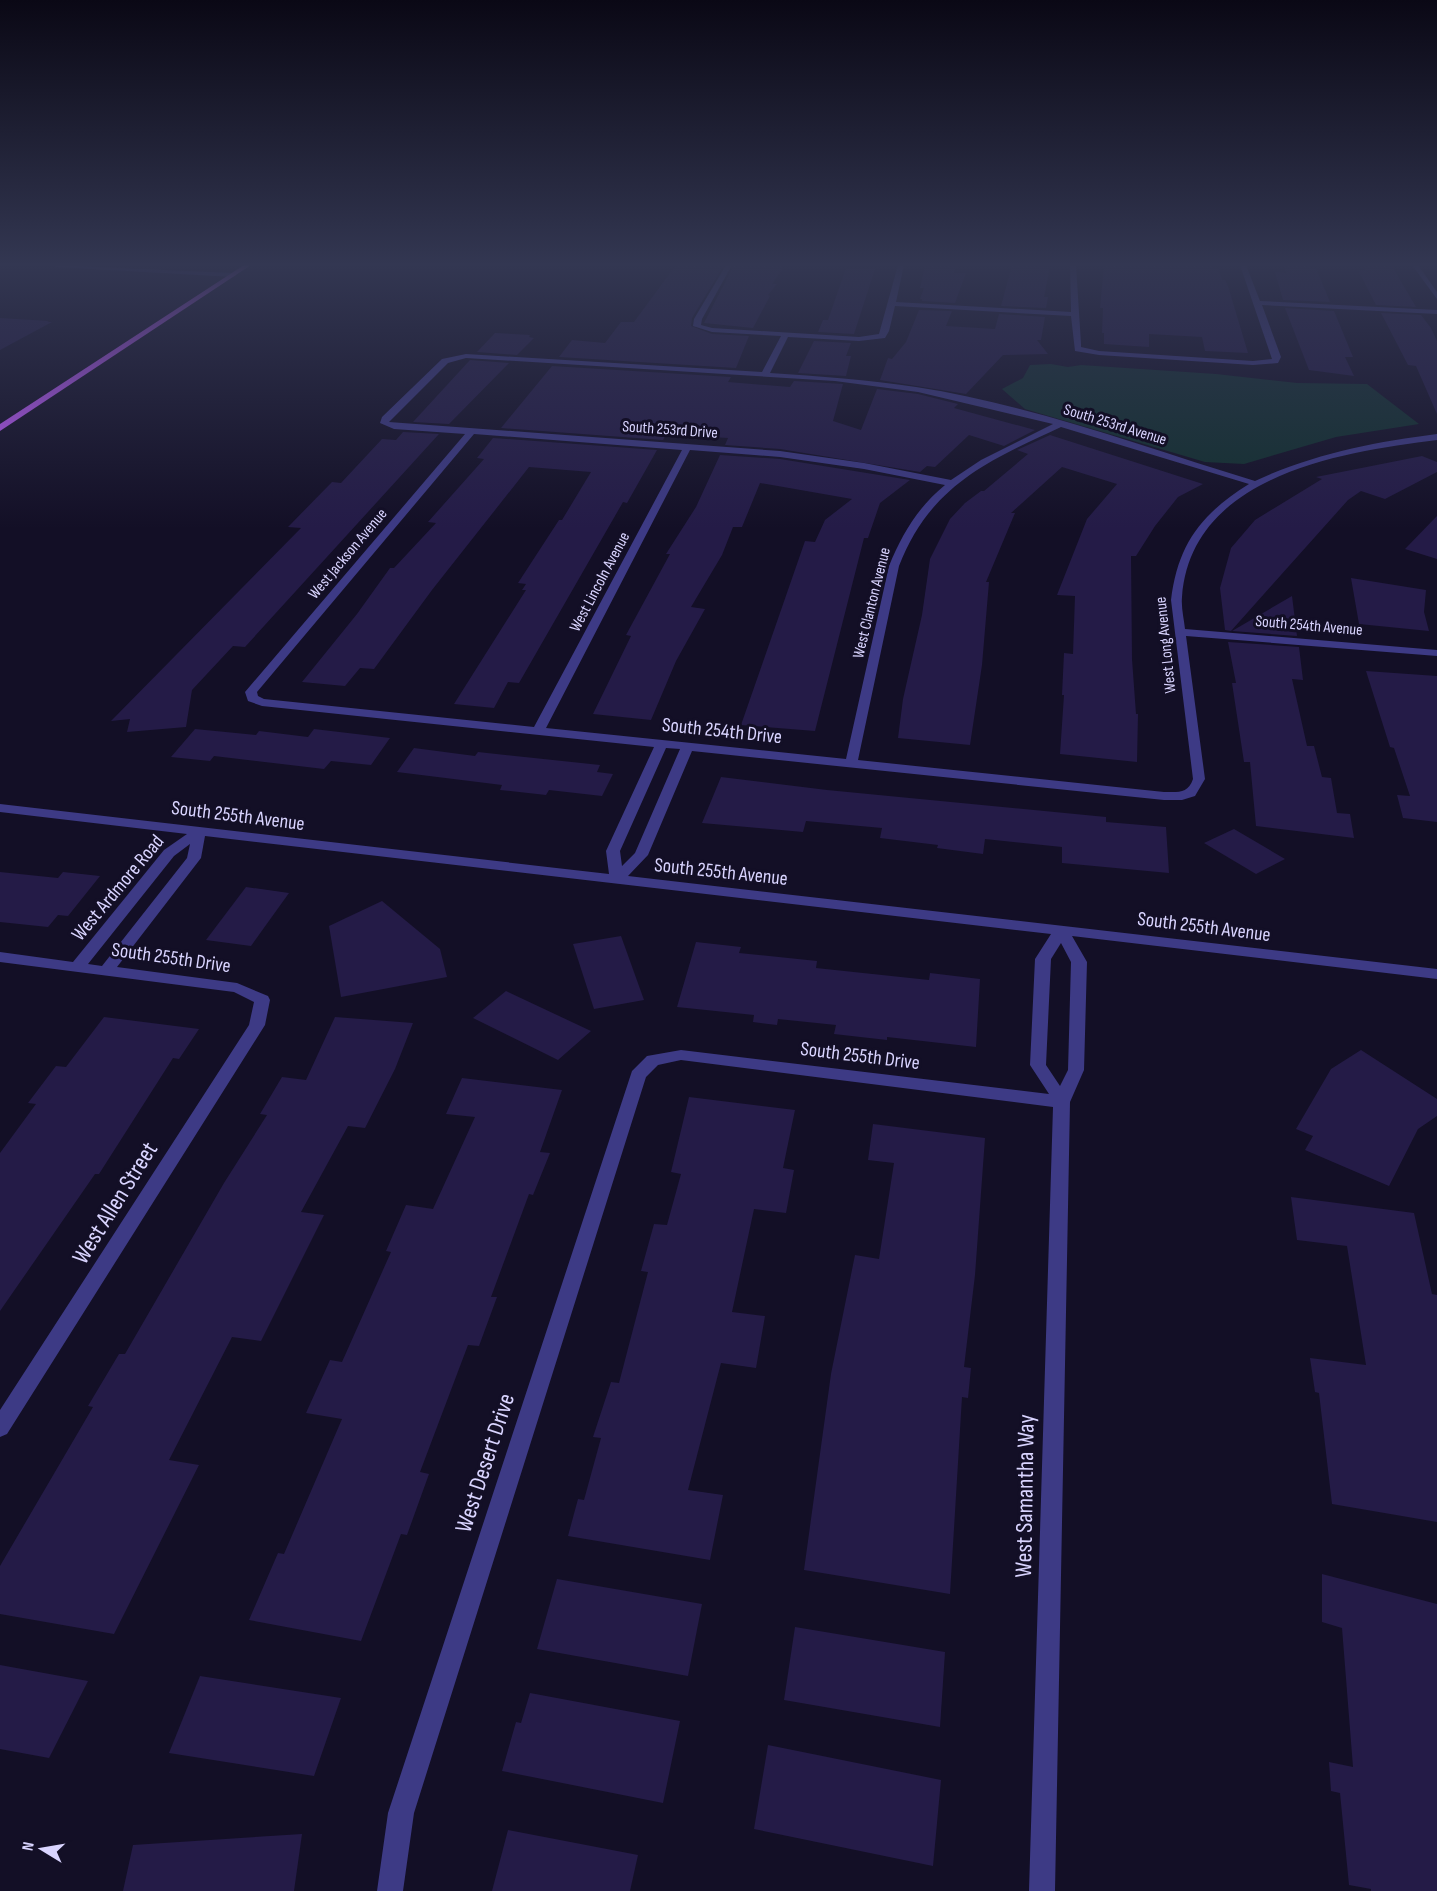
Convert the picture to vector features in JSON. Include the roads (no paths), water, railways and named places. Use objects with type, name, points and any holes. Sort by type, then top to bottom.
[{"type":"main road","points":[[0,428],[114,353]]},
{"type":"street","points":[[765,375],[776,353]]},
{"type":"street","points":[[1103,353],[1241,362],[1275,361],[1276,353]]},
{"type":"street","name":"South 253rd Avenue","points":[[384,423],[385,419],[445,361],[466,356],[857,381],[985,403],[1257,484]]},
{"type":"street","name":"South 253rd Drive","points":[[384,423],[805,456],[951,483]]},
{"type":"street","name":"West Clanton Avenue","points":[[851,764],[898,553],[916,519],[951,483],[999,452],[1061,424]]},
{"type":"street","name":"West Jackson Avenue","points":[[252,698],[251,692],[472,431]]},
{"type":"street","points":[[1257,484],[1309,462],[1359,449],[1437,436]]},
{"type":"street","name":"West Lincoln Avenue","points":[[538,731],[688,446]]},
{"type":"street","name":"West Long Avenue","points":[[1190,795],[1196,790],[1199,779],[1179,632],[1176,600],[1178,576],[1190,549],[1207,521],[1229,502],[1257,484]]},
{"type":"street","name":"South 254th Avenue","points":[[1179,632],[1437,653]]},
{"type":"street","name":"South 254th Drive","points":[[252,698],[262,702],[687,748],[1164,796],[1190,795]]},
{"type":"street","points":[[617,880],[613,851],[661,745]]},
{"type":"street","points":[[617,880],[641,855],[687,748]]},
{"type":"street","name":"South 255th Avenue","points":[[0,808],[1437,974]]},
{"type":"street","name":"West Ardmore Road","points":[[77,967],[169,853],[199,831]]},
{"type":"street","name":"West Ardmore Road","points":[[107,970],[195,858],[199,831]]},
{"type":"street","points":[[1061,930],[1079,962],[1076,1070],[1062,1102],[1038,1065],[1043,958],[1061,930]]},
{"type":"street","name":"South 255th Drive","points":[[0,957],[237,988],[262,1000]]},
{"type":"street","name":"West Allen Street","points":[[0,1428],[257,1025],[262,1000]]},
{"type":"street","name":"South 255th Drive","points":[[653,1060],[681,1055],[1062,1102]]},
{"type":"street","name":"West Desert Drive","points":[[390,1891],[401,1813],[638,1075],[653,1060]]},
{"type":"street","name":"West Samantha Way","points":[[1042,1891],[1062,1102]]}]
